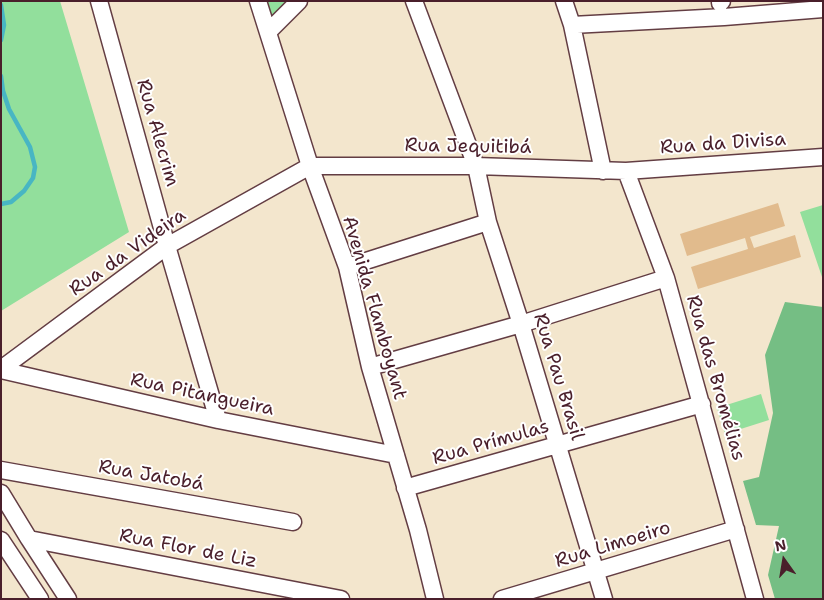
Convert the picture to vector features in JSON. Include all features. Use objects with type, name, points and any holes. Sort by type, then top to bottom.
[{"type":"street","name":"Rua Alecrim","points":[[99,1],[167,246],[218,420]]},
{"type":"street","name":"Avenida Flamboyant","points":[[258,1],[310,166],[347,267],[370,367],[435,599]]},
{"type":"street","points":[[268,32],[299,1]]},
{"type":"street","name":"Rua Pau Brasil","points":[[414,1],[476,166],[488,222],[521,324],[604,599]]},
{"type":"street","points":[[564,1],[572,25],[602,170]]},
{"type":"street","points":[[572,25],[721,6],[823,9]]},
{"type":"street","name":"Rua da Divisa","points":[[626,171],[823,157]]},
{"type":"street","name":"Rua da Videira","points":[[1,370],[167,246],[310,166]]},
{"type":"street","name":"Rua Jequitibá","points":[[310,166],[476,166],[626,171]]},
{"type":"street","name":"Rua das Bromélias","points":[[626,171],[666,278],[755,599]]},
{"type":"street","points":[[347,267],[488,222]]},
{"type":"street","points":[[370,367],[521,324],[666,278]]},
{"type":"street","name":"Rua Pitangueira","points":[[1,370],[218,420],[396,455]]},
{"type":"street","name":"Rua Prímulas","points":[[405,488],[702,404]]},
{"type":"street","name":"Rua Jatobá","points":[[1,470],[293,522]]},
{"type":"street","points":[[1,493],[28,539],[68,599]]},
{"type":"street","name":"Rua Limoeiro","points":[[502,599],[736,529]]},
{"type":"street","name":"Rua Flor de Liz","points":[[28,539],[341,599]]},
{"type":"street","points":[[1,540],[40,599]]},
{"type":"green space","points":[[1,1],[60,1],[129,232],[1,311]]},
{"type":"green space","points":[[258,1],[299,1],[268,32]]},
{"type":"green space","points":[[823,205],[823,276],[822,277],[800,212]]},
{"type":"green space","points":[[785,302],[823,307],[823,599],[775,599],[768,575],[779,526],[756,525],[743,481],[759,477],[773,413],[765,355]]},
{"type":"green space","points":[[761,394],[769,420],[725,434],[717,408]]},
{"type":"building","points":[[778,203],[785,226],[750,237],[754,248],[795,235],[801,257],[698,289],[691,267],[748,249],[745,238],[687,256],[680,234]]},
{"type":"waterway","points":[[1,5],[4,25],[1,40]]},
{"type":"waterway","points":[[1,76],[3,91],[9,109],[30,147],[35,167],[33,178],[24,191],[11,202],[1,204]]}]
